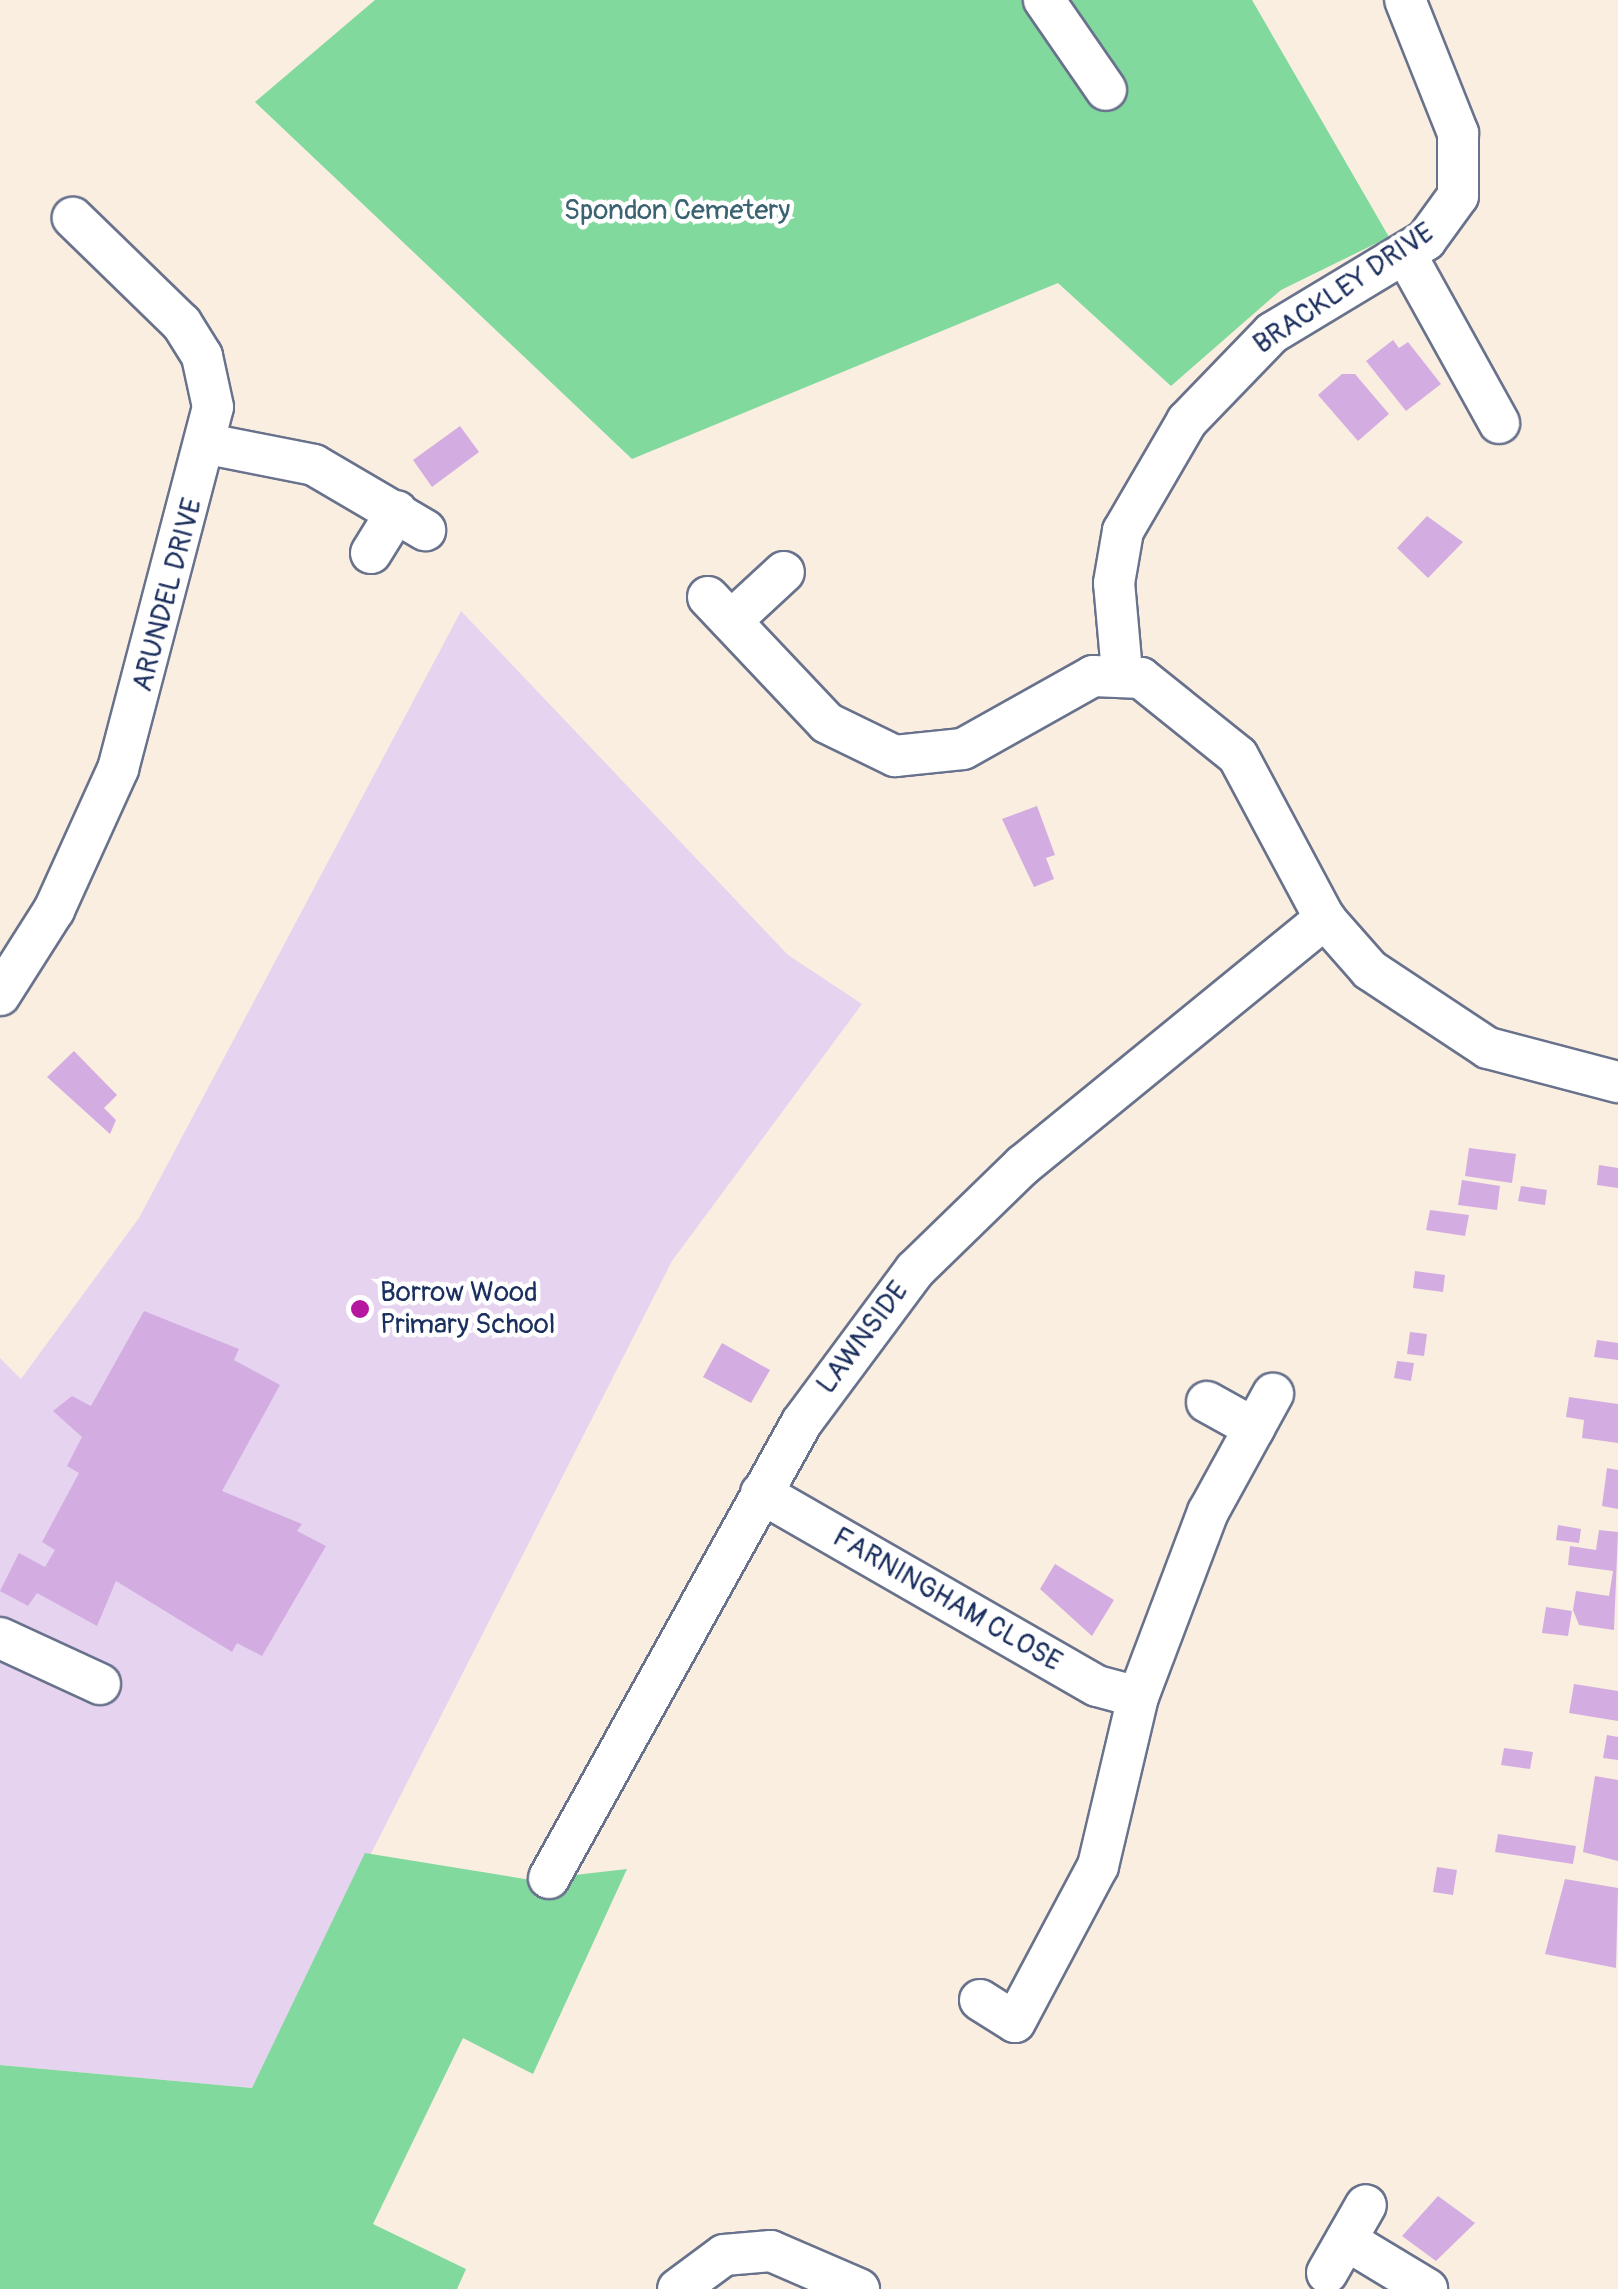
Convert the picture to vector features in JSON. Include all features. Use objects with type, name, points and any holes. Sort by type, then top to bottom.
[{"type":"street","points":[[1044,0],[1106,90]]},
{"type":"street","name":"BRACKLEY DRIVE","points":[[1122,672],[1117,556],[1164,454],[1272,334],[1406,255],[1451,211],[1462,158],[1404,0]]},
{"type":"street","name":"ARUNDEL DRIVE","points":[[0,995],[36,944],[108,796],[208,444],[213,407],[202,356],[166,306],[72,218]]},
{"type":"street","points":[[1406,255],[1499,424]]},
{"type":"street","points":[[208,444],[314,465],[411,520],[372,553]]},
{"type":"street","points":[[784,572],[719,609],[843,736],[916,760],[964,749],[1093,676],[1122,672],[1194,712],[1238,756],[1325,920],[1370,970],[1454,1031],[1526,1063],[1618,1082]]},
{"type":"street","name":"LAWNSIDE","points":[[549,1878],[761,1493],[846,1358],[946,1235],[1325,920]]},
{"type":"street","points":[[980,2000],[1014,2022],[1098,1866],[1138,1696],[1208,1512],[1264,1411],[1207,1402]]},
{"type":"street","name":"FARNINGHAM CLOSE","points":[[761,1493],[1097,1686],[1138,1696]]},
{"type":"street","points":[[0,1638],[100,1684]]},
{"type":"street","points":[[1366,2205],[1336,2256],[1427,2289]]},
{"type":"street","points":[[678,2289],[724,2255],[771,2252],[859,2289]]},
{"type":"shaded area","name":"Borrow Wood Primary School","points":[[461,611],[788,955],[862,1004],[672,1261],[252,2088],[0,2065],[0,1358],[21,1379],[139,1218]]},
{"type":"green space","name":"Spondon Cemetery","points":[[375,0],[1252,0],[1389,237],[1281,290],[1171,386],[1058,283],[632,459],[255,102]]},
{"type":"green space","points":[[365,1853],[531,1880],[627,1869],[533,2074],[463,2038],[373,2224],[466,2269],[457,2289],[0,2289],[0,2065],[252,2088]]},
{"type":"building","points":[[1393,340],[1399,348],[1408,342],[1441,384],[1406,411],[1366,361]]},
{"type":"building","points":[[1342,374],[1355,374],[1389,414],[1358,441],[1318,395]]},
{"type":"building","points":[[460,426],[479,452],[432,487],[413,460]]},
{"type":"building","points":[[1427,516],[1463,542],[1428,578],[1397,548]]},
{"type":"building","points":[[1037,806],[1055,855],[1046,858],[1054,879],[1034,887],[1002,819]]},
{"type":"building","points":[[74,1051],[117,1095],[104,1108],[116,1120],[110,1134],[47,1077]]},
{"type":"building","points":[[1469,1148],[1516,1154],[1512,1183],[1465,1176]]},
{"type":"building","points":[[1599,1165],[1618,1168],[1618,1188],[1597,1185]]},
{"type":"building","points":[[1462,1180],[1500,1186],[1497,1210],[1458,1205]]},
{"type":"building","points":[[1521,1186],[1547,1190],[1545,1205],[1518,1201]]},
{"type":"building","points":[[1430,1210],[1469,1215],[1465,1236],[1426,1230]]},
{"type":"building","points":[[1415,1271],[1445,1275],[1443,1292],[1413,1288]]},
{"type":"building","points":[[144,1311],[239,1349],[234,1360],[280,1385],[222,1491],[302,1524],[297,1531],[326,1546],[262,1656],[237,1643],[232,1652],[116,1581],[97,1626],[37,1593],[28,1606],[0,1591],[19,1553],[45,1567],[55,1550],[42,1542],[79,1473],[67,1466],[82,1437],[53,1411],[72,1396],[91,1406]]},
{"type":"building","points":[[1410,1332],[1427,1334],[1424,1356],[1407,1354]]},
{"type":"building","points":[[1597,1340],[1618,1343],[1618,1360],[1594,1357]]},
{"type":"building","points":[[722,1343],[770,1370],[751,1403],[703,1377]]},
{"type":"building","points":[[1397,1361],[1414,1363],[1411,1381],[1394,1378]]},
{"type":"building","points":[[1569,1397],[1618,1404],[1618,1443],[1582,1438],[1584,1420],[1566,1417]]},
{"type":"building","points":[[1607,1468],[1618,1470],[1618,1509],[1602,1506]]},
{"type":"building","points":[[1558,1525],[1581,1529],[1579,1543],[1556,1540]]},
{"type":"building","points":[[1599,1530],[1618,1532],[1614,1630],[1579,1625],[1573,1610],[1576,1591],[1609,1596],[1613,1571],[1568,1565],[1570,1546],[1596,1550]]},
{"type":"building","points":[[1055,1564],[1114,1600],[1092,1636],[1040,1589]]},
{"type":"building","points":[[1546,1607],[1572,1611],[1568,1636],[1542,1633]]},
{"type":"building","points":[[1574,1684],[1618,1691],[1618,1721],[1569,1713]]},
{"type":"building","points":[[1607,1735],[1618,1737],[1618,1760],[1603,1758]]},
{"type":"building","points":[[1504,1748],[1533,1752],[1530,1769],[1501,1765]]},
{"type":"building","points":[[1595,1776],[1618,1780],[1618,1861],[1583,1852]]},
{"type":"building","points":[[1498,1834],[1576,1846],[1573,1864],[1495,1852]]},
{"type":"building","points":[[1437,1867],[1457,1870],[1453,1895],[1433,1892]]},
{"type":"building","points":[[1565,1879],[1618,1888],[1616,1968],[1545,1954]]},
{"type":"building","points":[[1438,2196],[1475,2223],[1436,2261],[1402,2236]]},
{"type":"place","name":"Borrow Wood Primary School","points":[[360,1309]]}]
